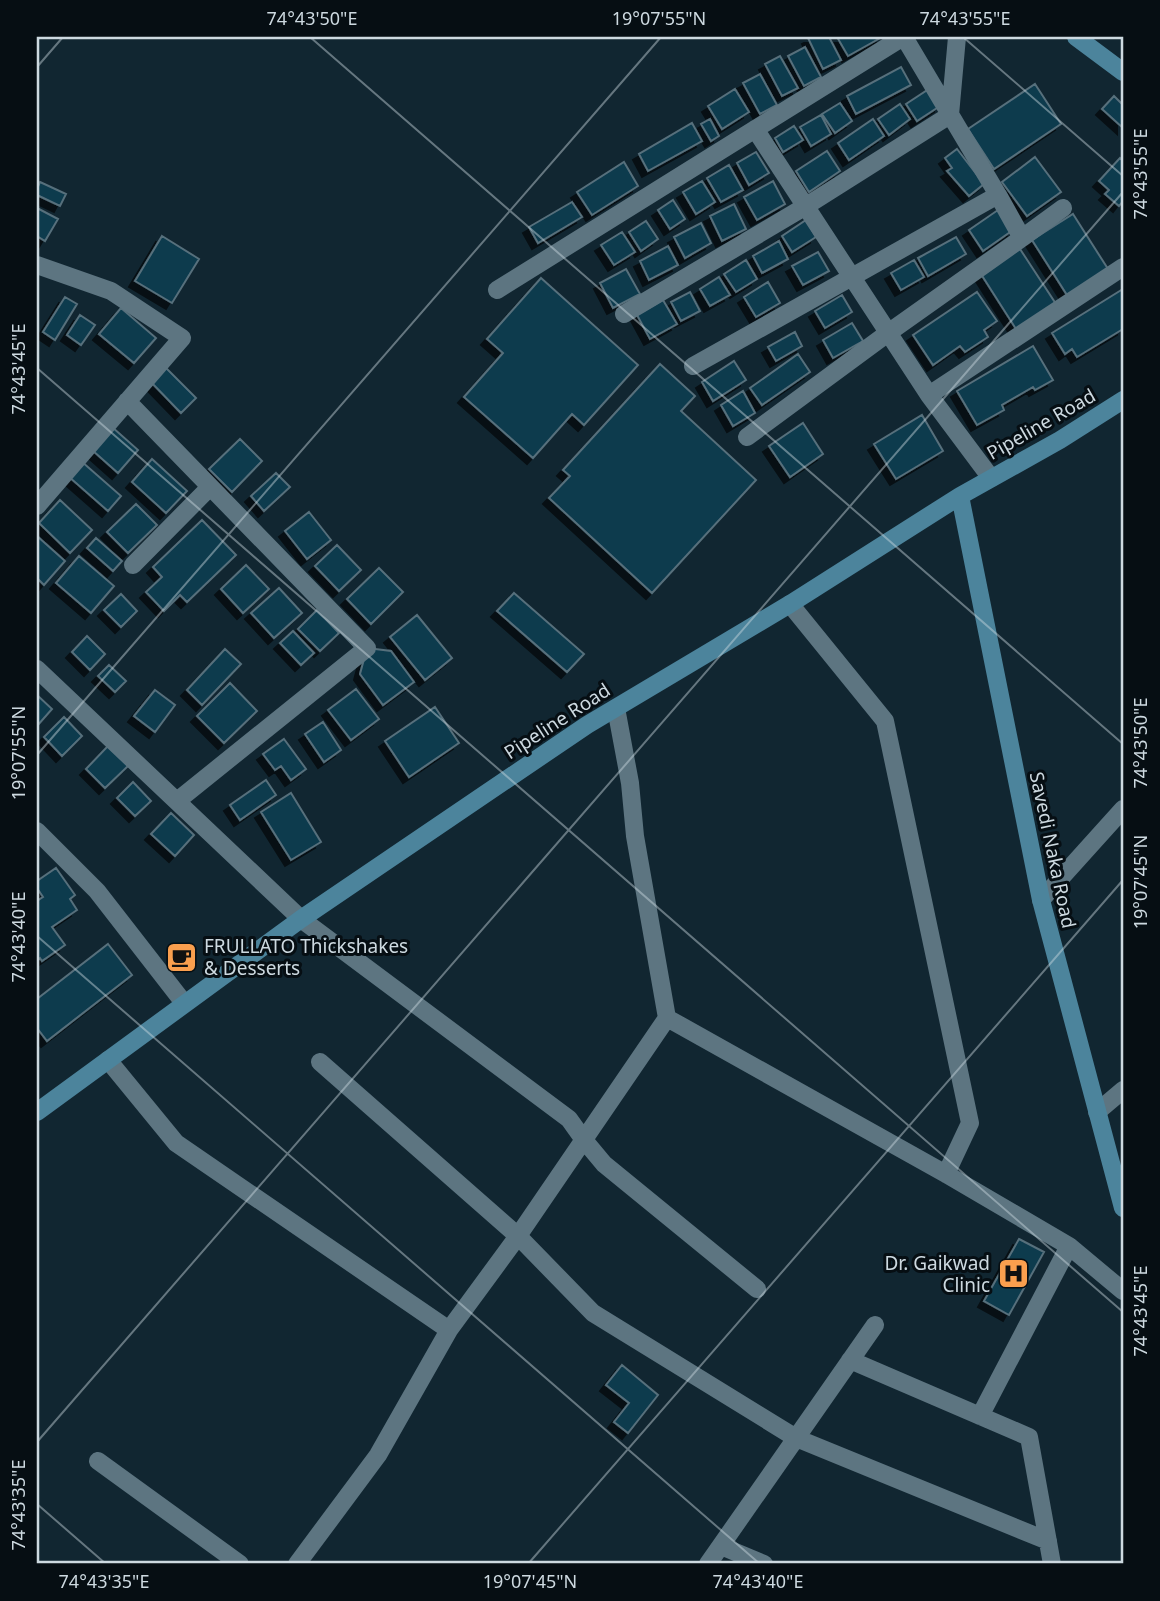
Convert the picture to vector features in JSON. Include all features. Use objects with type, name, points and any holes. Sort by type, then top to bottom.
[{"type":"main road","points":[[1076,37],[1123,72]]},
{"type":"main road","name":"Pipeline Road","points":[[37,1112],[301,919],[575,733],[790,604],[960,496],[1060,440],[1123,400]]},
{"type":"main road","name":"Savedi Naka Road","points":[[960,496],[1041,900],[1123,1208]]},
{"type":"street","points":[[497,290],[904,37],[1022,238]]},
{"type":"street","points":[[950,115],[957,37]]},
{"type":"street","points":[[624,314],[806,206],[950,115]]},
{"type":"street","points":[[755,129],[929,395],[991,478]]},
{"type":"street","points":[[693,366],[998,195]]},
{"type":"street","points":[[747,437],[1063,208]]},
{"type":"street","points":[[37,265],[111,291],[182,338],[37,506]]},
{"type":"street","points":[[929,395],[1123,267]]},
{"type":"street","points":[[127,401],[367,648],[177,801]]},
{"type":"street","points":[[133,565],[210,487]]},
{"type":"street","points":[[790,604],[885,721],[970,1123],[946,1174]]},
{"type":"street","points":[[37,669],[301,919],[569,1119],[604,1164],[757,1289]]},
{"type":"street","points":[[297,1564],[378,1455],[449,1330],[518,1236],[667,1018],[616,708]]},
{"type":"street","points":[[1041,900],[1123,809]]},
{"type":"street","points":[[37,831],[97,891],[184,1003]]},
{"type":"street","points":[[667,1018],[1069,1246],[1123,1291]]},
{"type":"street","points":[[108,1060],[176,1143],[449,1330]]},
{"type":"street","points":[[320,1062],[518,1236],[593,1313],[796,1438],[1048,1541]]},
{"type":"street","points":[[1097,1111],[1123,1090]]},
{"type":"street","points":[[980,1416],[1069,1246]]},
{"type":"street","points":[[708,1564],[875,1325]]},
{"type":"street","points":[[850,1360],[1029,1437],[1052,1564]]},
{"type":"street","points":[[98,1461],[240,1564]]},
{"type":"street","points":[[721,1546],[764,1564]]},
{"type":"building","points":[[829,37],[841,60],[823,69],[808,38]]},
{"type":"building","points":[[837,37],[882,37],[848,56]]},
{"type":"building","points":[[805,47],[821,77],[804,86],[788,56]]},
{"type":"building","points":[[780,56],[798,88],[782,96],[765,64]]},
{"type":"building","points":[[901,67],[911,85],[856,114],[847,96]]},
{"type":"building","points":[[760,74],[777,105],[760,114],[743,83]]},
{"type":"building","points":[[1035,84],[1061,124],[994,169],[968,129]]},
{"type":"building","points":[[735,89],[749,112],[722,129],[708,106]]},
{"type":"building","points":[[929,89],[940,106],[917,121],[906,104]]},
{"type":"building","points":[[1114,96],[1123,105],[1123,128],[1102,109]]},
{"type":"building","points":[[840,103],[852,121],[835,133],[822,114]]},
{"type":"building","points":[[900,104],[910,119],[889,135],[878,119]]},
{"type":"building","points":[[821,115],[831,134],[811,146],[800,127]]},
{"type":"building","points":[[710,119],[719,136],[711,141],[701,124]]},
{"type":"building","points":[[873,119],[884,136],[849,160],[838,143]]},
{"type":"building","points":[[692,123],[702,141],[648,171],[639,154]]},
{"type":"building","points":[[794,126],[803,140],[783,152],[775,138]]},
{"type":"building","points":[[957,149],[984,184],[969,196],[947,171],[952,168],[945,158]]},
{"type":"building","points":[[827,151],[840,171],[809,192],[796,171]]},
{"type":"building","points":[[756,152],[769,173],[749,185],[737,163]]},
{"type":"building","points":[[1035,157],[1061,192],[1027,216],[1002,182]]},
{"type":"building","points":[[1120,158],[1123,161],[1123,201],[1119,206],[1105,194],[1109,190],[1099,181]]},
{"type":"building","points":[[624,162],[638,186],[592,215],[577,192]]},
{"type":"building","points":[[729,165],[743,190],[721,202],[707,178]]},
{"type":"building","points":[[702,181],[715,202],[696,214],[683,192]]},
{"type":"building","points":[[773,181],[785,204],[757,220],[744,197]]},
{"type":"building","points":[[40,182],[66,194],[60,206],[37,195]]},
{"type":"building","points":[[673,200],[685,219],[670,229],[658,210]]},
{"type":"building","points":[[572,202],[582,217],[538,243],[529,227]]},
{"type":"building","points":[[734,204],[746,229],[722,241],[710,216]]},
{"type":"building","points":[[37,208],[58,219],[45,241],[37,236]]},
{"type":"building","points":[[998,210],[1013,230],[983,251],[969,230]]},
{"type":"building","points":[[1073,214],[1108,269],[1067,295],[1032,240]]},
{"type":"building","points":[[806,220],[816,237],[792,252],[782,236]]},
{"type":"building","points":[[646,221],[658,239],[641,251],[629,232]]},
{"type":"building","points":[[701,223],[711,243],[685,258],[674,237]]},
{"type":"building","points":[[622,232],[635,252],[614,265],[601,245]]},
{"type":"building","points":[[162,236],[199,259],[172,303],[135,281]]},
{"type":"building","points":[[956,237],[966,254],[928,276],[918,258]]},
{"type":"building","points":[[779,241],[788,259],[762,273],[753,256]]},
{"type":"building","points":[[668,246],[678,265],[649,280],[640,261]]},
{"type":"building","points":[[1020,249],[1056,304],[1016,329],[981,274]]},
{"type":"building","points":[[818,252],[829,271],[803,285],[792,266]]},
{"type":"building","points":[[746,260],[757,279],[736,292],[724,274]]},
{"type":"building","points":[[914,260],[924,277],[901,290],[891,273]]},
{"type":"building","points":[[626,269],[640,294],[613,308],[600,283]]},
{"type":"building","points":[[719,277],[730,295],[710,306],[700,289]]},
{"type":"building","points":[[541,278],[638,365],[584,425],[572,414],[533,458],[464,397],[503,353],[487,339]]},
{"type":"building","points":[[768,282],[780,303],[756,317],[744,297]]},
{"type":"building","points":[[1123,289],[1123,329],[1077,357],[1072,349],[1065,354],[1052,333]]},
{"type":"building","points":[[690,292],[700,311],[681,321],[671,302]]},
{"type":"building","points":[[977,292],[997,321],[984,330],[988,337],[965,352],[960,346],[933,365],[913,335]]},
{"type":"building","points":[[842,295],[852,312],[825,328],[815,311]]},
{"type":"building","points":[[65,297],[77,304],[55,340],[43,332]]},
{"type":"building","points":[[663,300],[677,324],[650,339],[637,315]]},
{"type":"building","points":[[121,308],[156,338],[134,363],[99,334]]},
{"type":"building","points":[[80,315],[95,325],[81,345],[67,335]]},
{"type":"building","points":[[852,323],[863,341],[833,358],[823,340]]},
{"type":"building","points":[[795,332],[802,346],[776,361],[768,347]]},
{"type":"building","points":[[1033,346],[1053,380],[1035,390],[1033,387],[1002,405],[1004,410],[977,425],[957,391]]},
{"type":"building","points":[[798,354],[810,372],[762,405],[750,388]]},
{"type":"building","points":[[734,361],[746,380],[713,401],[702,382]]},
{"type":"building","points":[[660,364],[695,396],[681,411],[756,480],[652,593],[549,498],[570,476],[563,470]]},
{"type":"building","points":[[164,366],[196,398],[181,413],[149,380]]},
{"type":"building","points":[[743,391],[755,413],[733,426],[721,405]]},
{"type":"building","points":[[922,415],[943,451],[896,479],[874,444]]},
{"type":"building","points":[[803,423],[823,454],[790,477],[769,446]]},
{"type":"building","points":[[112,427],[138,450],[118,473],[92,450]]},
{"type":"building","points":[[240,439],[262,461],[232,492],[209,469]]},
{"type":"building","points":[[152,459],[187,491],[166,513],[132,482]]},
{"type":"building","points":[[81,461],[121,496],[108,511],[68,476]]},
{"type":"building","points":[[276,473],[290,487],[264,511],[251,496]]},
{"type":"building","points":[[60,500],[92,530],[70,553],[39,523]]},
{"type":"building","points":[[136,504],[157,525],[128,553],[107,532]]},
{"type":"building","points":[[309,512],[331,540],[307,559],[285,531]]},
{"type":"building","points":[[202,520],[236,555],[187,602],[180,595],[164,611],[146,592],[162,577],[153,567]]},
{"type":"building","points":[[37,536],[65,561],[44,585],[37,578]]},
{"type":"building","points":[[96,538],[122,561],[113,571],[87,548]]},
{"type":"building","points":[[337,545],[361,570],[339,591],[315,566]]},
{"type":"building","points":[[79,556],[114,586],[91,613],[56,583]]},
{"type":"building","points":[[246,565],[269,589],[243,613],[221,589]]},
{"type":"building","points":[[379,568],[403,592],[371,624],[347,599]]},
{"type":"building","points":[[279,588],[302,613],[274,638],[251,613]]},
{"type":"building","points":[[514,593],[584,654],[567,672],[497,611]]},
{"type":"building","points":[[121,594],[137,611],[121,627],[104,610]]},
{"type":"building","points":[[317,610],[339,633],[320,651],[298,629]]},
{"type":"building","points":[[417,615],[452,658],[425,680],[390,637]]},
{"type":"building","points":[[293,631],[314,653],[301,665],[280,643]]},
{"type":"building","points":[[87,636],[105,654],[90,670],[72,652]]},
{"type":"building","points":[[367,648],[391,651],[414,682],[383,705],[360,674]]},
{"type":"building","points":[[225,649],[241,664],[202,705],[187,690]]},
{"type":"building","points":[[109,665],[126,681],[115,692],[98,676]]},
{"type":"building","points":[[230,683],[257,711],[224,743],[197,716]]},
{"type":"building","points":[[356,689],[379,719],[351,740],[328,710]]},
{"type":"building","points":[[155,690],[175,705],[155,732],[134,716]]},
{"type":"building","points":[[37,695],[52,709],[37,726]]},
{"type":"building","points":[[435,707],[459,743],[409,777],[385,741]]},
{"type":"building","points":[[64,717],[82,736],[62,756],[44,737]]},
{"type":"building","points":[[323,722],[341,750],[324,762],[305,734]]},
{"type":"building","points":[[284,739],[306,769],[291,780],[281,766],[275,770],[263,754]]},
{"type":"building","points":[[108,746],[128,766],[105,788],[86,769]]},
{"type":"building","points":[[266,780],[276,795],[240,820],[230,805]]},
{"type":"building","points":[[133,782],[151,801],[135,816],[117,798]]},
{"type":"building","points":[[291,793],[321,842],[291,860],[261,812]]},
{"type":"building","points":[[171,813],[194,835],[175,856],[151,834]]},
{"type":"building","points":[[56,868],[75,895],[70,899],[77,910],[52,927],[65,945],[42,961],[40,958],[37,961],[37,901],[43,897],[37,888],[37,881]]},
{"type":"building","points":[[108,944],[132,975],[47,1041],[37,1028],[37,999]]},
{"type":"building","points":[[1019,1239],[1044,1252],[1009,1315],[984,1301]]},
{"type":"building","points":[[622,1365],[658,1395],[628,1433],[614,1422],[629,1403],[606,1385]]},
{"type":"place","name":"FRULLATO Thickshakes & Desserts","points":[[181,957]]},
{"type":"place","name":"Dr. Gaikwad Clinic","points":[[1013,1274]]}]
